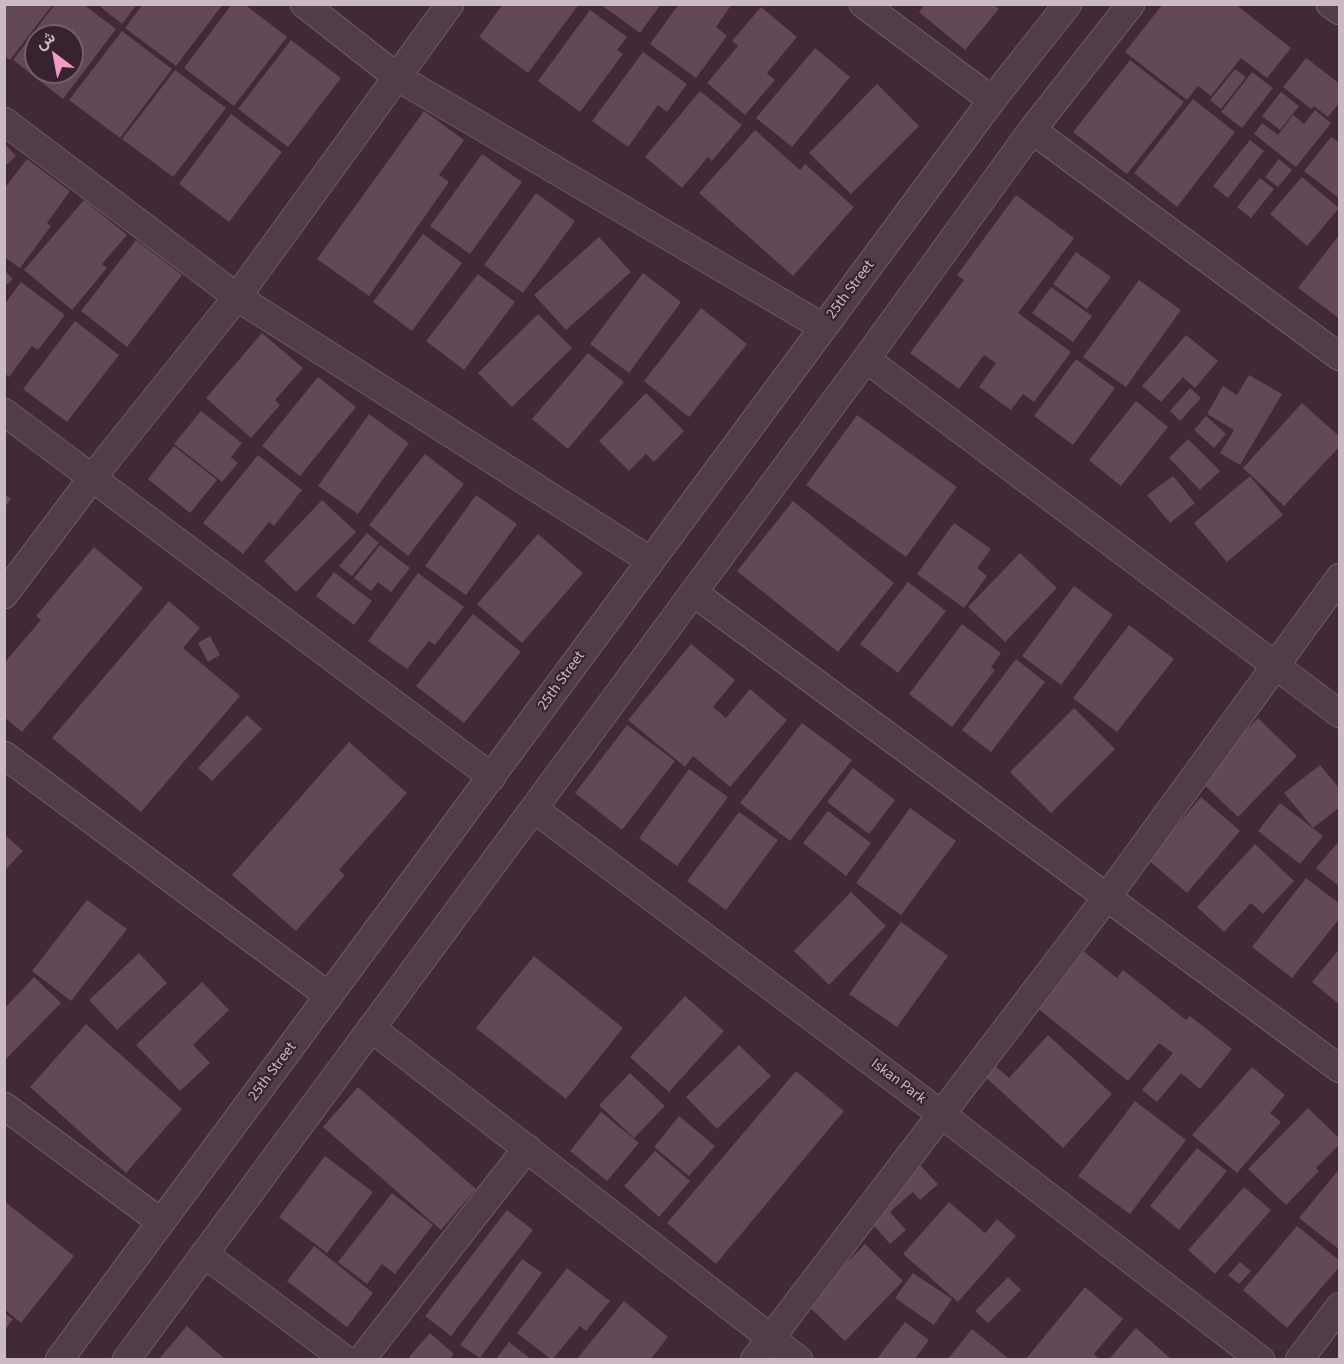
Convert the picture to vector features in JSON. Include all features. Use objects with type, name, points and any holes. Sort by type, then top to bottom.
[{"type":"street","points":[[304,4],[397,77],[824,327]]},
{"type":"street","points":[[4,595],[92,478],[237,297],[450,4]]},
{"type":"street","points":[[863,4],[992,100]]},
{"type":"street","name":"25th Street","points":[[59,1359],[992,100],[1068,4]]},
{"type":"street","points":[[126,1359],[694,593],[1032,130],[1131,4]]},
{"type":"street","points":[[1329,4],[1340,11]]},
{"type":"street","points":[[4,121],[237,297],[651,561]]},
{"type":"street","points":[[1032,130],[1340,357]]},
{"type":"street","points":[[866,359],[1340,714]]},
{"type":"street","points":[[4,412],[492,777]]},
{"type":"street","points":[[754,1359],[1107,897],[1340,578]]},
{"type":"street","points":[[694,593],[1340,1069]]},
{"type":"street","points":[[4,755],[329,996]]},
{"type":"street","name":"Iskan Park","points":[[534,809],[941,1114],[1261,1359]]},
{"type":"street","points":[[371,1028],[799,1359]]},
{"type":"street","points":[[4,1106],[161,1222]]},
{"type":"street","points":[[361,1359],[526,1148]]},
{"type":"street","points":[[204,1254],[346,1359]]},
{"type":"street","points":[[1299,1359],[1340,1306]]},
{"type":"building","points":[[4,4],[53,4],[38,24],[24,24],[24,42],[10,60],[4,56]]},
{"type":"building","points":[[55,4],[83,4],[116,29],[84,71],[84,24],[40,24]]},
{"type":"building","points":[[97,4],[137,4],[122,24]]},
{"type":"building","points":[[143,4],[223,4],[176,66],[125,28]]},
{"type":"building","points":[[232,4],[244,4],[287,37],[234,106],[184,68]]},
{"type":"building","points":[[503,4],[579,4],[528,73],[479,37]]},
{"type":"building","points":[[600,4],[661,4],[640,33]]},
{"type":"building","points":[[679,4],[732,4],[716,27],[727,36],[696,78],[650,44]]},
{"type":"building","points":[[925,4],[993,4],[999,9],[965,50],[919,12]]},
{"type":"building","points":[[1163,4],[1235,4],[1291,48],[1267,78],[1241,58],[1211,96],[1198,86],[1187,100],[1125,52]]},
{"type":"building","points":[[761,7],[797,37],[767,73],[775,80],[745,115],[707,83],[738,46],[732,41]]},
{"type":"building","points":[[590,10],[627,37],[617,50],[623,54],[580,112],[538,81]]},
{"type":"building","points":[[122,31],[172,69],[120,138],[69,100],[81,84],[84,84],[84,80]]},
{"type":"building","points":[[291,40],[341,78],[288,147],[238,109]]},
{"type":"building","points":[[24,45],[24,69],[13,60]]},
{"type":"building","points":[[815,48],[850,77],[792,147],[756,118]]},
{"type":"building","points":[[643,52],[687,84],[667,112],[658,105],[628,147],[592,121]]},
{"type":"building","points":[[1306,58],[1340,84],[1340,102],[1328,117],[1314,106],[1311,109],[1283,87]]},
{"type":"building","points":[[1130,60],[1184,102],[1127,174],[1073,132]]},
{"type":"building","points":[[1235,69],[1246,77],[1221,109],[1210,100]]},
{"type":"building","points":[[175,70],[226,108],[173,177],[122,139]]},
{"type":"building","points":[[1252,72],[1273,88],[1242,128],[1221,112]]},
{"type":"building","points":[[44,84],[74,84],[63,99]]},
{"type":"building","points":[[877,84],[919,126],[851,194],[809,153]]},
{"type":"building","points":[[700,91],[742,125],[712,161],[708,157],[682,188],[645,157]]},
{"type":"building","points":[[1281,92],[1299,106],[1280,130],[1262,116]]},
{"type":"building","points":[[1193,99],[1235,132],[1177,207],[1134,173]]},
{"type":"building","points":[[1315,110],[1331,123],[1296,167],[1254,134],[1262,123],[1278,135],[1293,115],[1304,124]]},
{"type":"building","points":[[424,111],[464,140],[439,175],[449,182],[369,296],[317,259]]},
{"type":"building","points":[[231,114],[282,152],[229,222],[179,184]]},
{"type":"building","points":[[755,130],[800,170],[805,164],[854,207],[793,276],[699,193]]},
{"type":"building","points":[[1331,137],[1340,143],[1340,199],[1304,171]]},
{"type":"building","points":[[1250,140],[1264,151],[1228,198],[1213,186]]},
{"type":"building","points":[[4,143],[16,156],[4,167]]},
{"type":"building","points":[[482,154],[522,182],[470,254],[430,226]]},
{"type":"building","points":[[27,159],[70,191],[47,223],[51,226],[20,268],[4,257],[4,189]]},
{"type":"building","points":[[1279,159],[1292,170],[1278,187],[1265,177]]},
{"type":"building","points":[[1302,177],[1339,208],[1307,246],[1270,214]]},
{"type":"building","points":[[1260,178],[1274,189],[1251,218],[1237,207]]},
{"type":"building","points":[[536,193],[575,221],[523,293],[484,265]]},
{"type":"building","points":[[1016,195],[1074,238],[1018,313],[1071,352],[1034,402],[1023,394],[1011,410],[979,387],[996,363],[984,355],[959,389],[910,353],[964,280],[957,275]]},
{"type":"building","points":[[84,200],[127,235],[102,264],[107,268],[72,310],[24,270]]},
{"type":"building","points":[[423,234],[462,263],[412,331],[373,302]]},
{"type":"building","points":[[1340,234],[1340,319],[1298,288]]},
{"type":"building","points":[[599,237],[631,272],[566,330],[534,295]]},
{"type":"building","points":[[136,240],[182,275],[127,347],[81,311]]},
{"type":"building","points":[[1076,252],[1111,277],[1087,309],[1053,284]]},
{"type":"building","points":[[4,270],[13,279],[4,287]]},
{"type":"building","points":[[643,273],[681,302],[629,373],[590,344]]},
{"type":"building","points":[[478,274],[515,302],[464,370],[426,341]]},
{"type":"building","points":[[1139,280],[1181,310],[1126,387],[1083,357]]},
{"type":"building","points":[[21,282],[65,315],[38,350],[32,346],[9,377],[4,373],[4,305]]},
{"type":"building","points":[[1051,287],[1092,316],[1073,342],[1032,313]]},
{"type":"building","points":[[701,308],[747,344],[689,417],[644,381]]},
{"type":"building","points":[[538,314],[572,348],[512,407],[478,373]]},
{"type":"building","points":[[75,321],[119,355],[67,422],[23,389]]},
{"type":"building","points":[[262,333],[303,368],[275,400],[280,405],[251,438],[206,398]]},
{"type":"building","points":[[1186,335],[1218,361],[1195,388],[1183,377],[1161,402],[1142,386]]},
{"type":"building","points":[[588,353],[624,382],[568,449],[532,419]]},
{"type":"building","points":[[1076,359],[1115,388],[1073,445],[1034,416]]},
{"type":"building","points":[[1249,375],[1282,394],[1240,465],[1220,453],[1234,430],[1207,414],[1223,386],[1237,395]]},
{"type":"building","points":[[318,377],[356,407],[300,476],[262,446]]},
{"type":"building","points":[[1190,388],[1201,398],[1180,421],[1170,411]]},
{"type":"building","points":[[646,393],[684,431],[654,462],[646,454],[629,471],[599,441]]},
{"type":"building","points":[[1136,401],[1168,427],[1121,486],[1089,460]]},
{"type":"building","points":[[1302,403],[1340,437],[1340,446],[1284,506],[1243,468]]},
{"type":"building","points":[[201,411],[242,443],[231,457],[238,463],[222,482],[174,444]]},
{"type":"building","points":[[369,414],[409,443],[358,514],[318,486]]},
{"type":"building","points":[[857,415],[957,487],[906,557],[806,485]]},
{"type":"building","points":[[1206,416],[1226,434],[1214,448],[1194,430]]},
{"type":"building","points":[[1188,439],[1220,471],[1200,490],[1169,458]]},
{"type":"building","points":[[174,446],[217,480],[190,513],[148,479]]},
{"type":"building","points":[[425,454],[464,484],[408,556],[369,525]]},
{"type":"building","points":[[258,455],[302,490],[274,526],[269,522],[243,554],[203,523]]},
{"type":"building","points":[[1173,476],[1195,503],[1170,523],[1147,495]]},
{"type":"building","points":[[1250,476],[1283,515],[1227,562],[1194,523]]},
{"type":"building","points":[[4,494],[11,499],[4,508]]},
{"type":"building","points":[[476,495],[517,524],[466,595],[425,566]]},
{"type":"building","points":[[322,500],[356,532],[296,592],[264,561]]},
{"type":"building","points":[[793,501],[894,583],[838,652],[737,571]]},
{"type":"building","points":[[954,523],[991,549],[977,568],[987,576],[964,608],[917,574]]},
{"type":"building","points":[[367,533],[379,543],[352,576],[339,566]]},
{"type":"building","points":[[538,534],[583,573],[522,643],[477,604]]},
{"type":"building","points":[[380,545],[410,568],[391,592],[378,582],[371,591],[354,578]]},
{"type":"building","points":[[94,547],[143,588],[22,732],[4,717],[4,663],[41,620],[36,616]]},
{"type":"building","points":[[1020,553],[1057,588],[1005,642],[968,607]]},
{"type":"building","points":[[334,572],[372,601],[354,625],[316,596]]},
{"type":"building","points":[[418,573],[464,607],[435,645],[429,641],[407,669],[368,641]]},
{"type":"building","points":[[908,582],[946,611],[898,673],[860,644]]},
{"type":"building","points":[[1074,586],[1113,615],[1061,685],[1022,656]]},
{"type":"building","points":[[169,601],[200,628],[183,648],[240,696],[141,812],[52,738]]},
{"type":"building","points":[[473,614],[521,652],[464,723],[416,686]]},
{"type":"building","points":[[962,624],[1001,653],[991,667],[995,670],[952,727],[909,694]]},
{"type":"building","points":[[1129,625],[1174,659],[1117,732],[1073,698]]},
{"type":"building","points":[[210,636],[220,655],[208,662],[198,643]]},
{"type":"building","points":[[691,644],[735,680],[713,707],[726,718],[750,689],[787,720],[730,787],[693,756],[685,767],[628,720]]},
{"type":"building","points":[[1016,659],[1045,682],[991,752],[962,730]]},
{"type":"building","points":[[1074,708],[1115,749],[1051,813],[1010,772]]},
{"type":"building","points":[[247,715],[262,729],[212,781],[198,768]]},
{"type":"building","points":[[1258,718],[1297,756],[1238,817],[1199,780]]},
{"type":"building","points":[[802,723],[852,760],[790,841],[740,803]]},
{"type":"building","points":[[627,725],[675,761],[622,830],[575,793]]},
{"type":"building","points":[[349,742],[407,793],[339,870],[345,875],[296,931],[232,875]]},
{"type":"building","points":[[1320,765],[1340,789],[1340,807],[1313,828],[1284,793]]},
{"type":"building","points":[[853,768],[895,800],[869,834],[827,802]]},
{"type":"building","points":[[689,769],[728,797],[677,866],[639,838]]},
{"type":"building","points":[[1201,797],[1240,831],[1187,893],[1148,860]]},
{"type":"building","points":[[1280,803],[1323,836],[1300,864],[1258,831]]},
{"type":"building","points":[[910,808],[956,841],[901,915],[856,883]]},
{"type":"building","points":[[828,811],[871,843],[846,876],[803,843]]},
{"type":"building","points":[[739,812],[778,840],[726,910],[687,881]]},
{"type":"building","points":[[4,834],[23,851],[4,871]]},
{"type":"building","points":[[1340,840],[1340,887],[1316,868]]},
{"type":"building","points":[[1255,844],[1294,881],[1263,914],[1251,903],[1224,932],[1197,907]]},
{"type":"building","points":[[1306,878],[1340,904],[1340,918],[1292,978],[1252,947]]},
{"type":"building","points":[[851,892],[886,926],[829,985],[794,951]]},
{"type":"building","points":[[87,900],[127,929],[71,1001],[32,971]]},
{"type":"building","points":[[901,922],[948,956],[897,1027],[849,994]]},
{"type":"building","points":[[1340,948],[1340,1005],[1312,982]]},
{"type":"building","points":[[1082,950],[1117,978],[1123,970],[1186,1020],[1190,1016],[1232,1049],[1200,1089],[1181,1073],[1157,1102],[1142,1090],[1173,1053],[1159,1043],[1128,1081],[1036,1007]]},
{"type":"building","points":[[139,953],[167,983],[117,1030],[89,1000]]},
{"type":"building","points":[[534,956],[623,1028],[566,1099],[476,1028]]},
{"type":"building","points":[[34,977],[61,1003],[6,1059],[4,1009]]},
{"type":"building","points":[[202,982],[229,1010],[193,1045],[210,1063],[180,1091],[136,1045]]},
{"type":"building","points":[[685,996],[724,1031],[669,1092],[630,1057]]},
{"type":"building","points":[[86,1024],[182,1109],[126,1173],[30,1087]]},
{"type":"building","points":[[1048,1035],[1112,1094],[1063,1148],[982,1074],[992,1063],[1009,1078]]},
{"type":"building","points":[[739,1045],[771,1076],[717,1129],[686,1097]]},
{"type":"building","points":[[1252,1067],[1285,1095],[1270,1113],[1281,1122],[1237,1173],[1192,1135]]},
{"type":"building","points":[[796,1071],[844,1111],[716,1264],[667,1223]]},
{"type":"building","points":[[630,1073],[665,1106],[634,1138],[599,1105]]},
{"type":"building","points":[[358,1087],[476,1189],[441,1230],[323,1127]]},
{"type":"building","points":[[1135,1101],[1186,1140],[1130,1214],[1078,1176]]},
{"type":"building","points":[[1308,1108],[1340,1139],[1340,1144],[1316,1168],[1319,1171],[1286,1205],[1248,1169]]},
{"type":"building","points":[[601,1112],[639,1143],[607,1181],[570,1151]]},
{"type":"building","points":[[679,1116],[715,1146],[689,1176],[654,1147]]},
{"type":"building","points":[[1197,1148],[1227,1171],[1179,1230],[1150,1206]]},
{"type":"building","points":[[655,1151],[690,1181],[659,1217],[624,1186]]},
{"type":"building","points":[[325,1156],[373,1192],[327,1253],[279,1217]]},
{"type":"building","points":[[919,1164],[938,1184],[920,1200],[913,1192],[890,1212],[906,1230],[890,1244],[871,1222]]},
{"type":"building","points":[[1340,1168],[1340,1250],[1299,1218]]},
{"type":"building","points":[[1244,1187],[1271,1210],[1215,1274],[1188,1250]]},
{"type":"building","points":[[392,1193],[433,1225],[395,1274],[382,1264],[367,1284],[338,1262]]},
{"type":"building","points":[[4,1201],[74,1256],[21,1323],[4,1309]]},
{"type":"building","points":[[949,1202],[985,1233],[997,1219],[1016,1236],[958,1302],[903,1254]]},
{"type":"building","points":[[507,1210],[533,1230],[451,1336],[425,1316]]},
{"type":"building","points":[[1297,1226],[1340,1261],[1340,1266],[1287,1328],[1243,1290]]},
{"type":"building","points":[[865,1244],[903,1281],[845,1341],[806,1304]]},
{"type":"building","points":[[314,1246],[373,1293],[347,1327],[287,1281]]},
{"type":"building","points":[[522,1259],[542,1273],[480,1358],[460,1345]]},
{"type":"building","points":[[1240,1262],[1251,1271],[1239,1284],[1228,1275]]},
{"type":"building","points":[[567,1268],[610,1301],[586,1331],[580,1326],[552,1360],[517,1333]]},
{"type":"building","points":[[913,1273],[952,1299],[934,1325],[895,1298]]},
{"type":"building","points":[[1008,1277],[1021,1290],[988,1323],[975,1311]]},
{"type":"building","points":[[1085,1287],[1123,1319],[1094,1354],[1100,1360],[1025,1360]]},
{"type":"building","points":[[624,1301],[668,1337],[650,1360],[576,1360]]},
{"type":"building","points":[[4,1313],[13,1319],[4,1331]]},
{"type":"building","points":[[905,1322],[929,1340],[914,1360],[876,1360]]},
{"type":"building","points":[[187,1326],[226,1360],[158,1360]]},
{"type":"building","points":[[1136,1328],[1172,1360],[1110,1358]]},
{"type":"building","points":[[972,1329],[1010,1360],[947,1360]]},
{"type":"building","points":[[430,1333],[454,1354],[449,1360],[412,1360],[409,1357]]},
{"type":"building","points":[[509,1342],[532,1360],[495,1360]]}]
